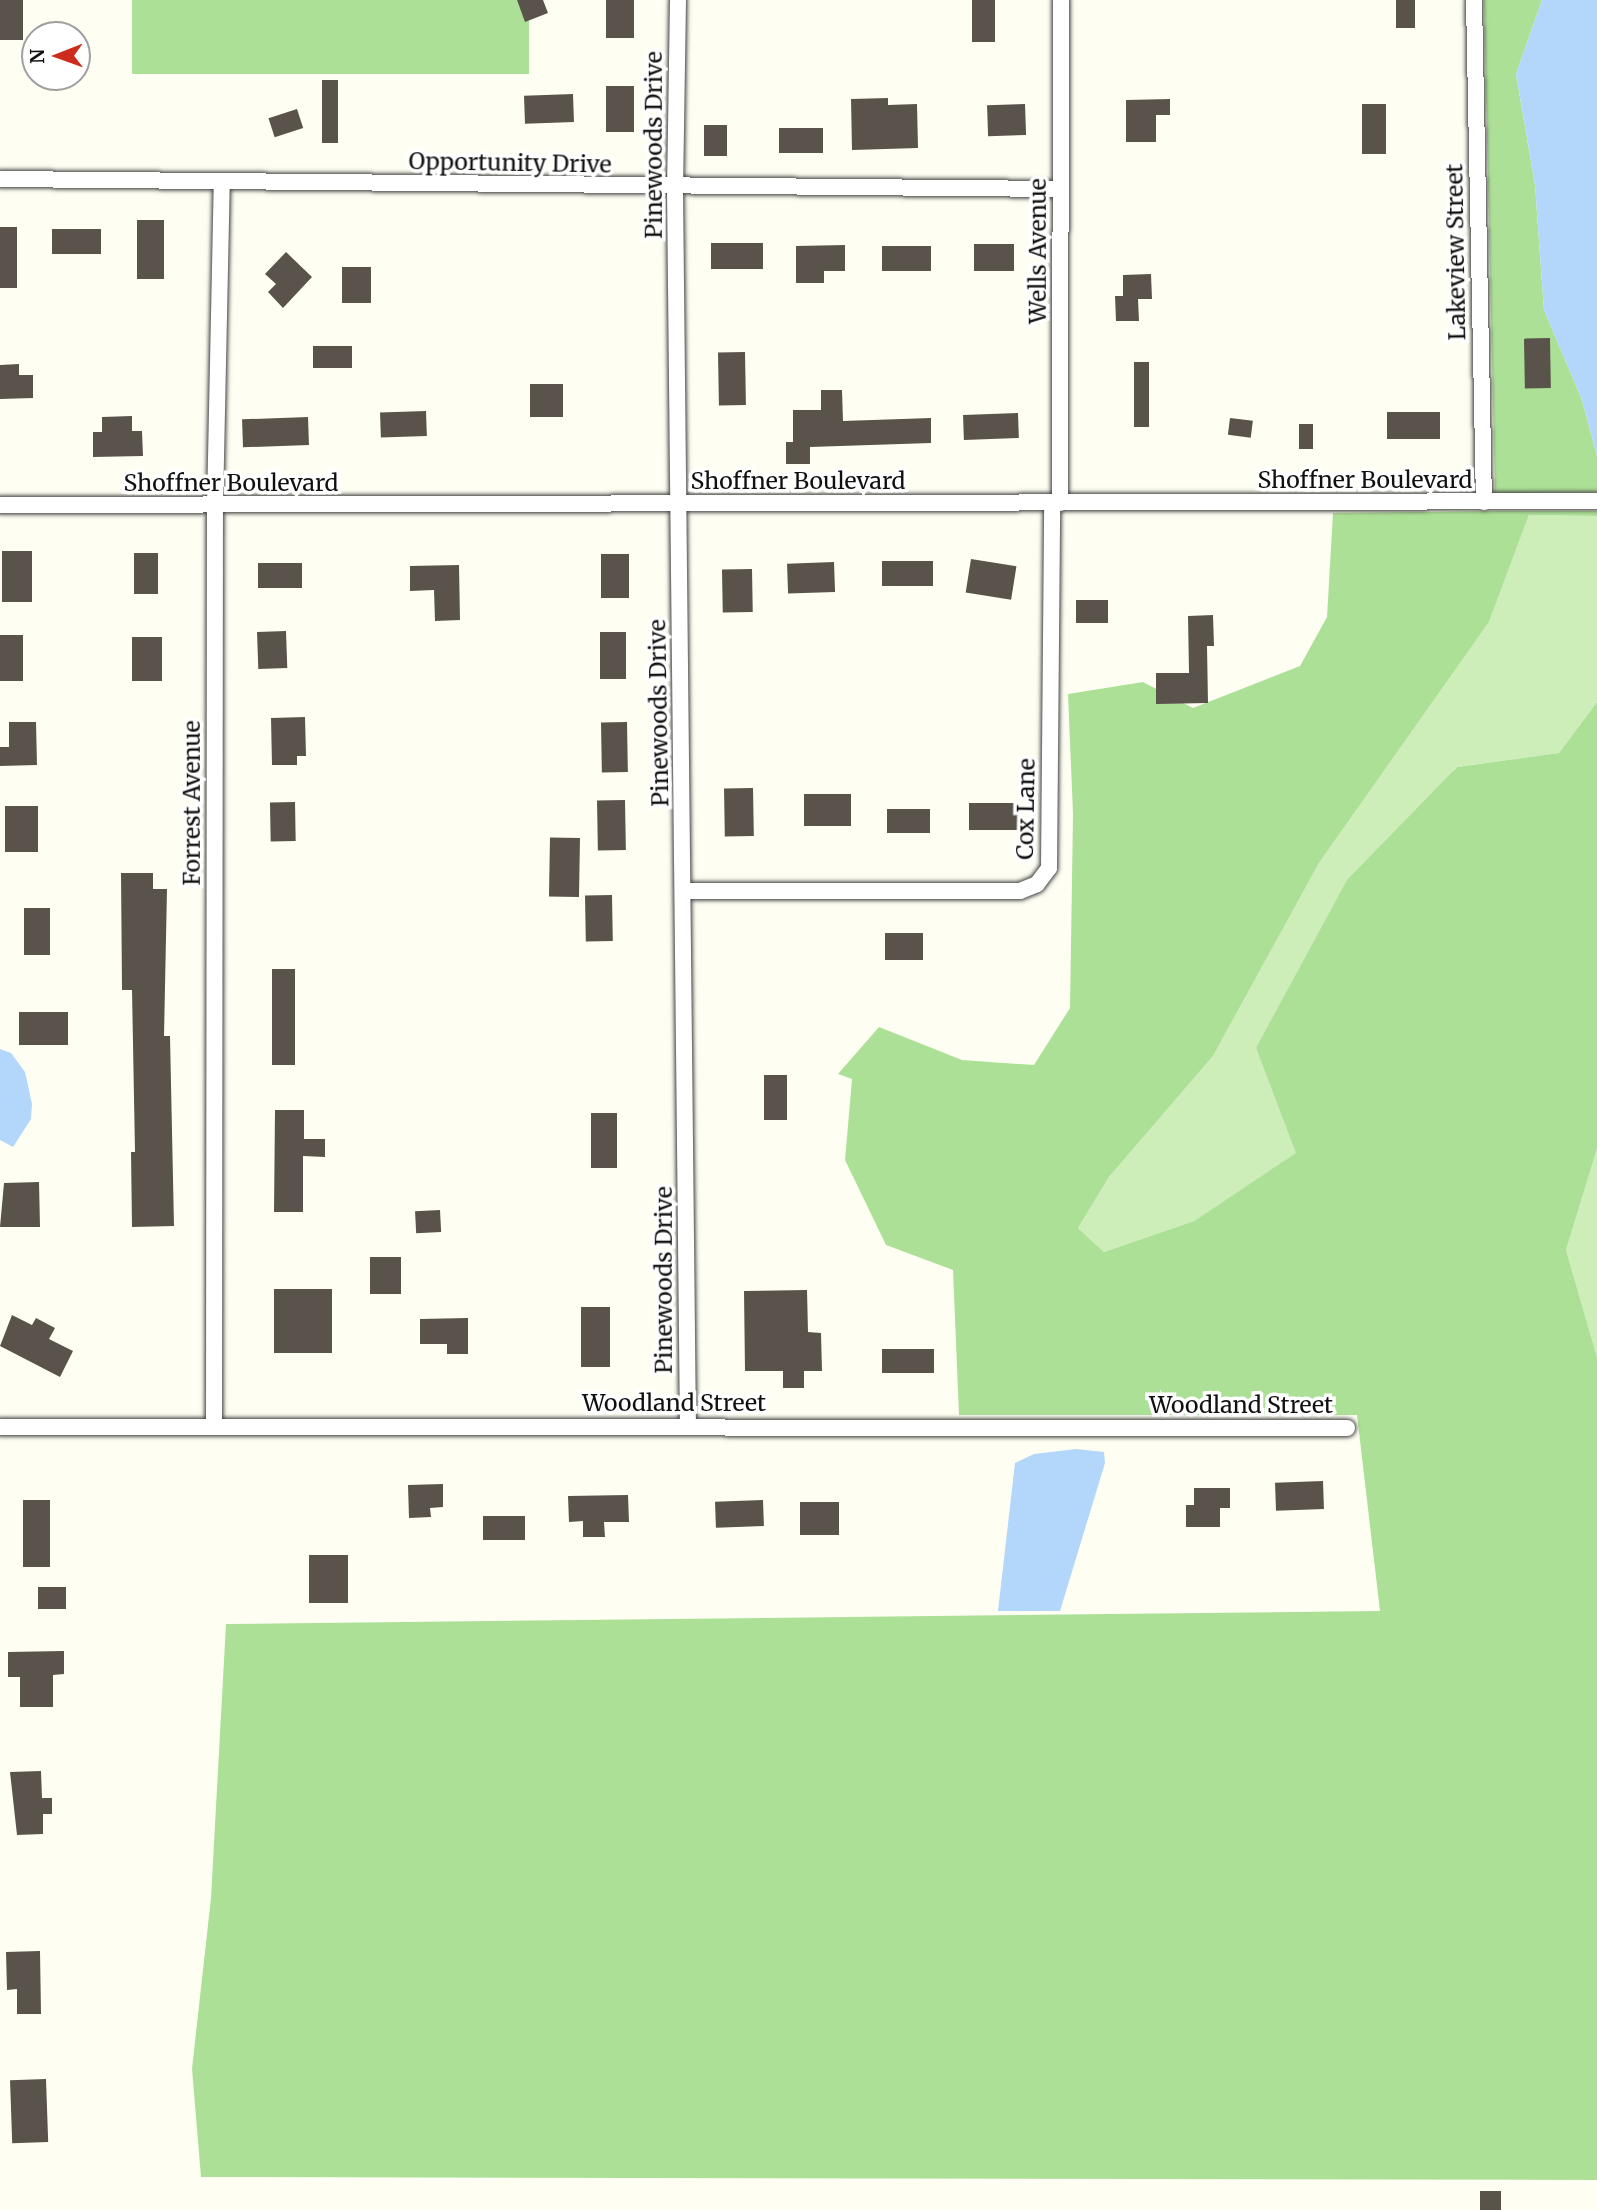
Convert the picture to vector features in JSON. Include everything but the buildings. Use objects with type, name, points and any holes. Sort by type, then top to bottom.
[{"type":"street","name":"Pinewoods Drive","points":[[678,0],[675,189],[685,891],[688,1425]]},
{"type":"street","name":"Wells Avenue","points":[[1056,503],[1061,0]]},
{"type":"street","name":"Lakeview Street","points":[[1474,0],[1484,502]]},
{"type":"street","name":"Opportunity Drive","points":[[0,179],[675,189],[1061,189]]},
{"type":"street","name":"Forrest Avenue","points":[[214,1425],[215,506],[222,181]]},
{"type":"street","name":"Shoffner Boulevard","points":[[0,505],[1597,501]]},
{"type":"street","name":"Cox Lane","points":[[685,891],[1020,891],[1037,884],[1049,868],[1056,503]]},
{"type":"street","name":"Woodland Street","points":[[0,1427],[688,1425],[1347,1428]]},
{"type":"green space","points":[[132,0],[529,0],[529,74],[132,74]]},
{"type":"green space","points":[[1484,0],[1542,0],[1516,74],[1535,185],[1544,310],[1582,400],[1597,456],[1597,492],[1495,493]]},
{"type":"green space","points":[[1597,511],[1597,516],[1529,515],[1489,622],[1319,863],[1213,1056],[1109,1177],[1078,1228],[1104,1252],[1194,1221],[1296,1153],[1256,1048],[1347,880],[1457,767],[1559,753],[1597,702],[1597,1149],[1566,1250],[1597,1357],[1597,2180],[201,2177],[192,2069],[211,1898],[226,1624],[1380,1611],[1357,1415],[959,1415],[953,1270],[886,1245],[845,1160],[852,1079],[838,1074],[879,1027],[962,1060],[1034,1065],[1070,1008],[1073,814],[1068,694],[1143,682],[1193,708],[1300,666],[1327,617],[1333,513]]},
{"type":"green space","points":[[1529,515],[1597,516],[1597,702],[1559,753],[1456,767],[1256,1048],[1297,1153],[1194,1221],[1104,1252],[1078,1228],[1109,1177],[1213,1056],[1319,863],[1489,622]]},
{"type":"green space","points":[[1597,1149],[1597,1357],[1566,1250]]},
{"type":"water","points":[[1542,0],[1597,0],[1597,456],[1582,400],[1544,310],[1535,185],[1516,74]]},
{"type":"water","points":[[0,1049],[11,1053],[25,1072],[32,1104],[31,1119],[13,1147],[0,1140]]},
{"type":"water","points":[[1076,1449],[1104,1452],[1105,1463],[1060,1611],[998,1611],[1015,1463],[1034,1454]]}]
